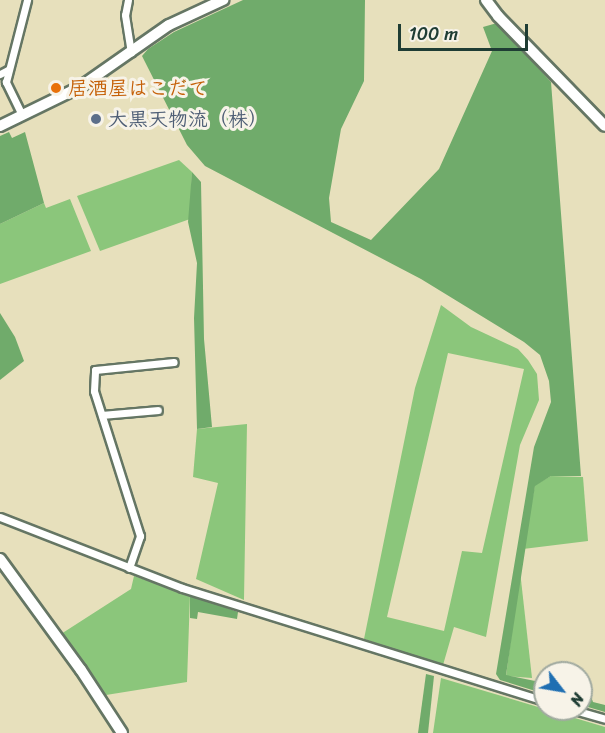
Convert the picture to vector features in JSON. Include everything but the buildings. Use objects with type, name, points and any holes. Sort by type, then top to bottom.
[{"type":"street","points":[[22,115],[6,82],[27,0]]},
{"type":"street","points":[[128,0],[125,15],[131,53]]},
{"type":"street","points":[[0,126],[80,87],[169,25],[223,0]]},
{"type":"street","points":[[486,0],[498,16],[605,126]]},
{"type":"street","points":[[0,74],[8,70]]},
{"type":"street","points":[[129,568],[140,536],[94,391],[95,370],[174,362]]},
{"type":"street","points":[[102,415],[158,410]]},
{"type":"street","points":[[0,517],[129,568],[246,610],[533,697]]},
{"type":"street","points":[[0,559],[81,670],[122,733]]},
{"type":"green space","points":[[243,0],[365,0],[364,81],[341,129],[329,198],[331,222],[371,240],[439,169],[492,51],[483,27],[497,23],[551,82],[581,476],[551,476],[535,486],[506,675],[533,681],[533,690],[500,680],[496,674],[534,447],[551,402],[549,381],[540,355],[524,342],[421,279],[205,166],[187,145],[142,56],[148,49],[174,32]]},
{"type":"green space","points":[[9,132],[12,138],[25,132],[44,203],[0,224],[0,136]]},
{"type":"green space","points":[[179,160],[192,172],[190,219],[100,251],[77,196]]},
{"type":"green space","points":[[192,172],[201,182],[204,339],[212,427],[197,429],[194,318],[197,263],[188,222]]},
{"type":"green space","points":[[70,199],[91,251],[0,284],[0,224],[44,203],[46,208]]},
{"type":"green space","points":[[441,305],[471,327],[518,349],[537,374],[539,400],[520,445],[486,637],[454,627],[443,665],[364,639],[415,388]],"holes":[[[448,353],[524,369],[482,553],[462,551],[444,631],[387,617]]]},
{"type":"green space","points":[[0,313],[15,337],[24,361],[0,380]]},
{"type":"green space","points":[[247,424],[244,600],[196,579],[218,483],[193,477],[197,429]]},
{"type":"green space","points":[[551,476],[583,477],[588,541],[523,549],[535,485]]},
{"type":"green space","points":[[520,571],[532,678],[506,676]]},
{"type":"green space","points":[[134,576],[190,595],[187,682],[106,695],[61,634],[131,589]]},
{"type":"green space","points":[[190,595],[238,612],[237,619],[198,612],[197,619],[190,618]]},
{"type":"green space","points":[[426,674],[434,676],[428,733],[418,733]]},
{"type":"green space","points":[[441,678],[533,705],[533,721],[585,721],[605,727],[605,733],[433,733]]},
{"type":"green space","points":[[593,702],[605,705],[605,712],[593,708]]},
{"type":"place","name":"居酒屋はこだて","points":[[56,88]]},
{"type":"place","name":"大黒天物流（株）","points":[[96,119]]}]
